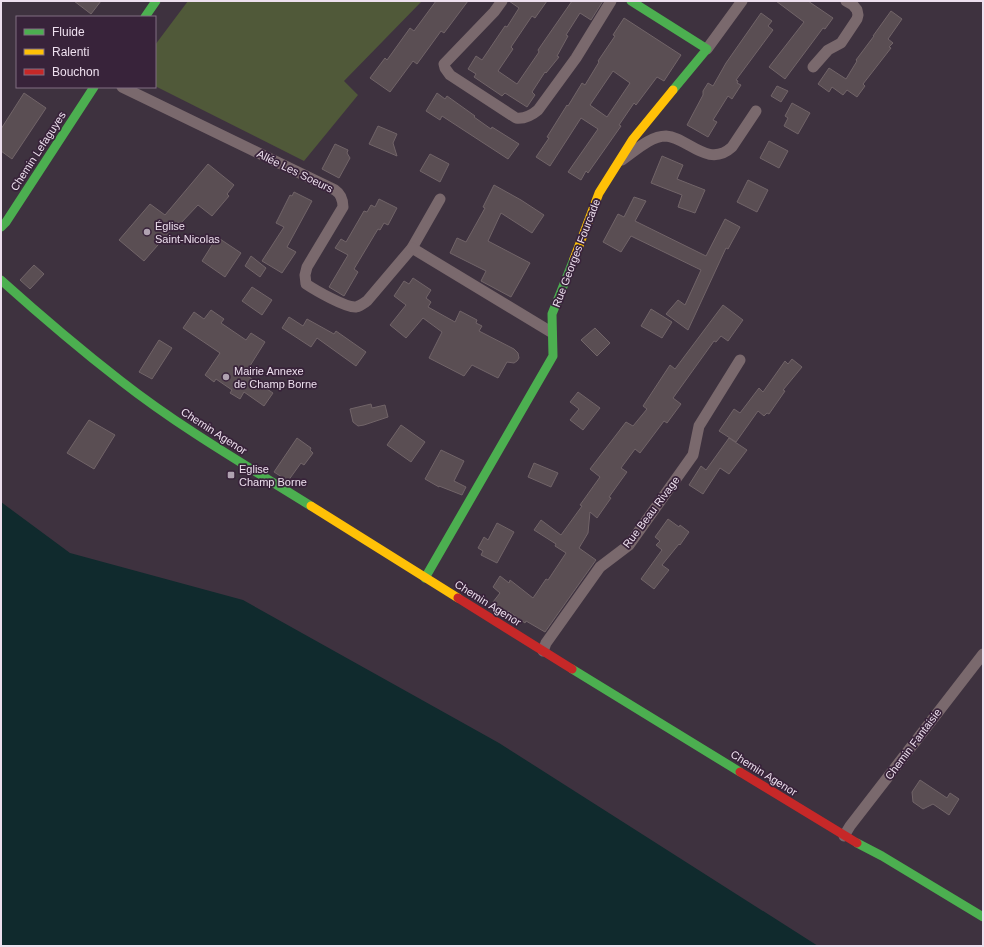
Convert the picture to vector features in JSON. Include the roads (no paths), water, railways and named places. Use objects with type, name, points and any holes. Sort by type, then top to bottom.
[{"type":"main road","points":[[146,16],[156,1]]},
{"type":"main road","points":[[631,1],[707,49]]},
{"type":"main road","name":"Rue Georges Fourcade","points":[[425,578],[553,356],[554,342],[551,332],[552,314],[599,193],[633,139],[707,49]]},
{"type":"main road","name":"Chemin Lefaguyes","points":[[1,227],[6,222],[93,88]]},
{"type":"main road","name":"Chemin Agenor","points":[[1,280],[62,334],[122,382],[182,426],[425,578],[844,836],[882,856],[983,917]]},
{"type":"street","points":[[502,1],[494,12],[444,64],[450,75],[516,118],[522,119],[530,116],[538,110],[576,58],[611,1]]},
{"type":"street","name":"Rue Georges Fourcade","points":[[707,49],[742,1]]},
{"type":"street","points":[[813,67],[828,50],[841,42],[857,19],[857,10],[846,1]]},
{"type":"street","name":"Allée Les Soeurs","points":[[124,88],[335,190],[340,194],[343,202],[342,207],[305,275],[306,284],[315,291],[350,307],[358,307],[367,301],[412,248],[440,199]]},
{"type":"street","points":[[618,163],[653,139],[665,136],[675,138],[699,152],[719,154],[728,151],[756,111]]},
{"type":"street","points":[[412,248],[551,332]]},
{"type":"street","name":"Rue Beau Rivage","points":[[543,651],[546,643],[600,567],[629,545],[693,455],[699,426],[740,360]]},
{"type":"street","name":"Chemin Fantaisie","points":[[844,836],[864,807],[983,654]]},
{"type":"place","name":"Église Saint-Nicolas","points":[[147,232]]},
{"type":"place","name":"Mairie Annexe de Champ Borne","points":[[226,377]]},
{"type":"place","name":"Eglise Champ Borne","points":[[231,475]]}]
